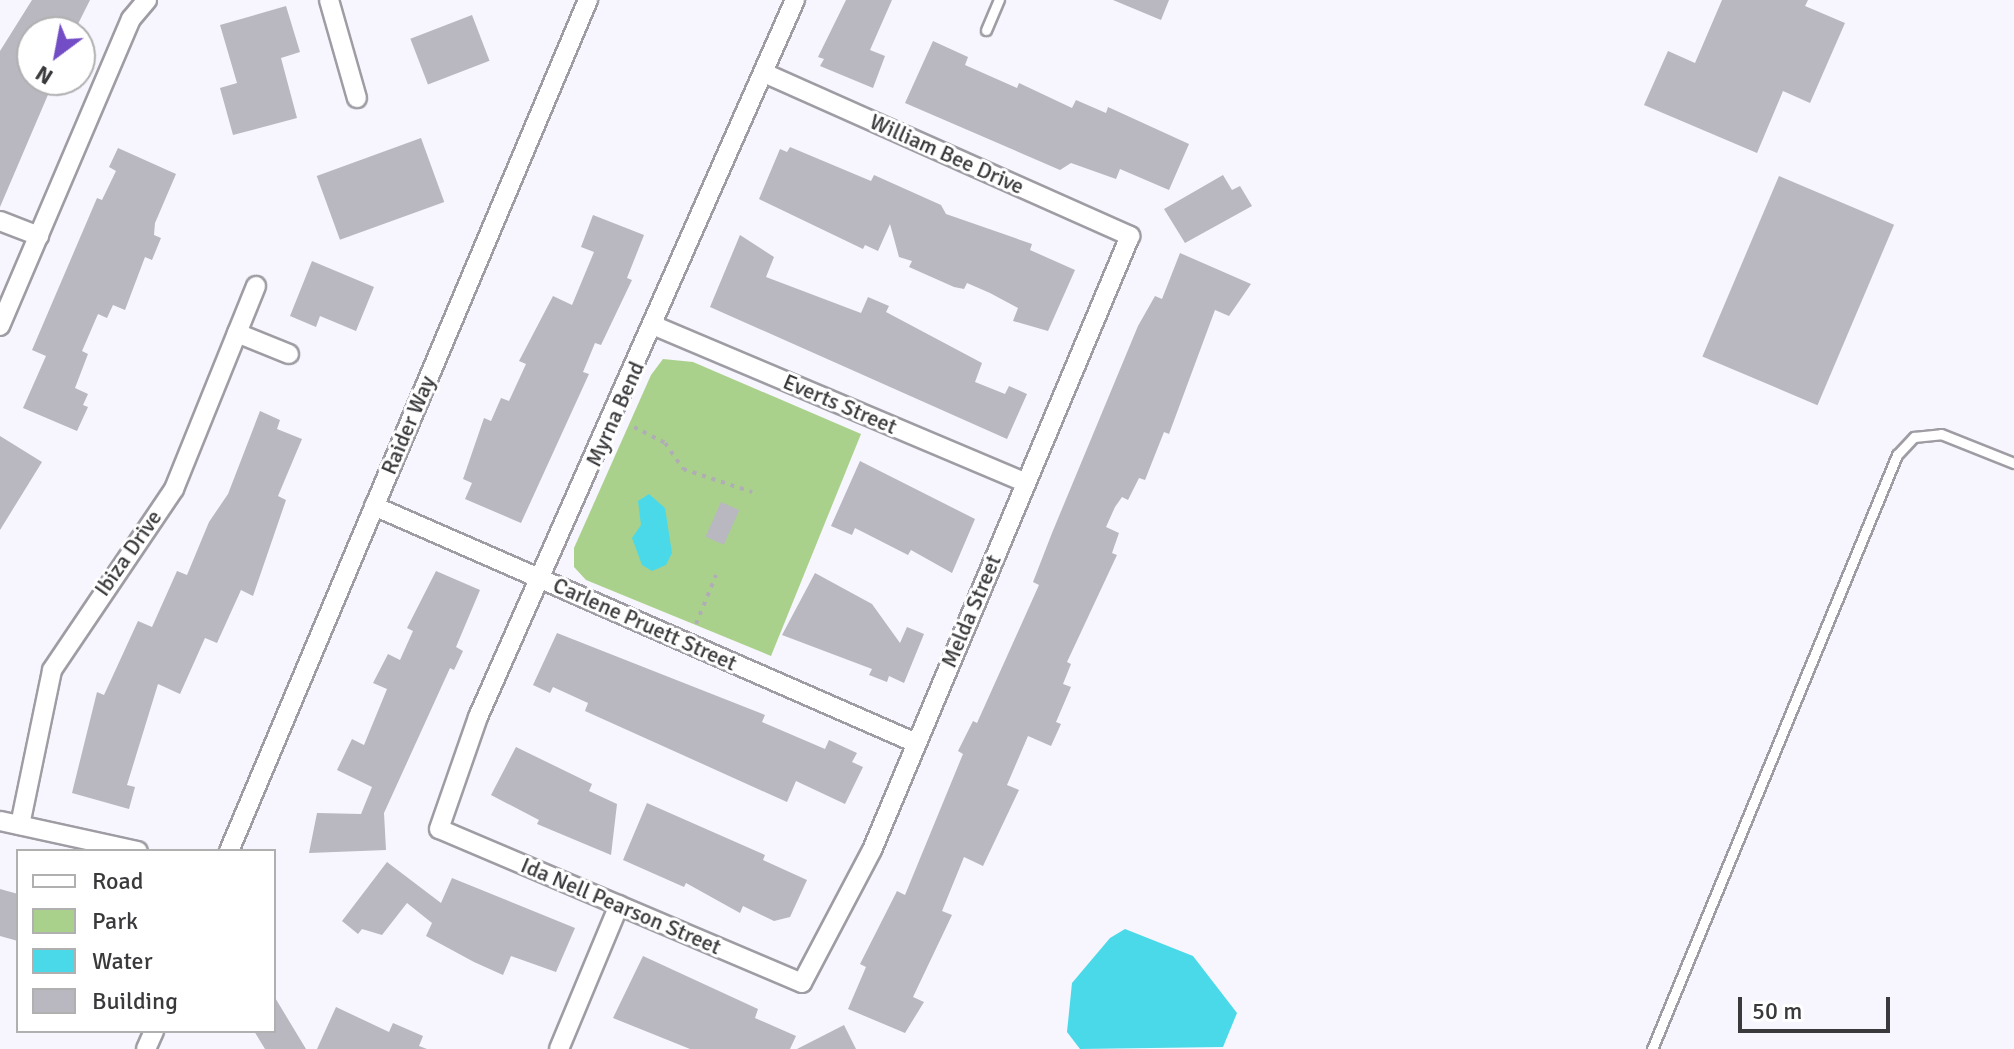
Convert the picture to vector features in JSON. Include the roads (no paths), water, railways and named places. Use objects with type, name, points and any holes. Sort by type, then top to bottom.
[{"type":"street","points":[[0,326],[131,19],[147,0]]},
{"type":"street","points":[[329,0],[357,98]]},
{"type":"street","name":"Raider Way","points":[[230,849],[588,0]]},
{"type":"street","name":"Myrna Bend","points":[[439,829],[478,717],[655,326],[795,0]]},
{"type":"street","name":"William Bee Drive","points":[[764,73],[1130,236]]},
{"type":"street","points":[[0,221],[39,236]]},
{"type":"street","name":"Melda Street","points":[[802,983],[872,850],[1130,236]]},
{"type":"street","name":"Ibiza Drive","points":[[20,825],[52,670],[174,489],[256,286]]},
{"type":"street","name":"Everts Street","points":[[655,326],[1025,482]]},
{"type":"street","points":[[237,333],[289,354]]},
{"type":"street","name":"Carlene Pruett Street","points":[[374,506],[916,743]]},
{"type":"street","points":[[0,821],[129,849]]},
{"type":"street","name":"Ida Nell Pearson Street","points":[[439,829],[802,983]]},
{"type":"street","points":[[559,1049],[619,905]]},
{"type":"lane","points":[[986,30],[999,0]]},
{"type":"lane","points":[[1652,1049],[1897,455],[1914,437],[1941,434],[2014,463]]},
{"type":"water","points":[[649,494],[665,508],[672,553],[666,565],[652,571],[642,565],[632,538],[641,525],[638,501]]},
{"type":"water","points":[[1125,929],[1193,956],[1237,1013],[1223,1047],[1080,1049],[1067,1032],[1072,983],[1110,938]]}]
